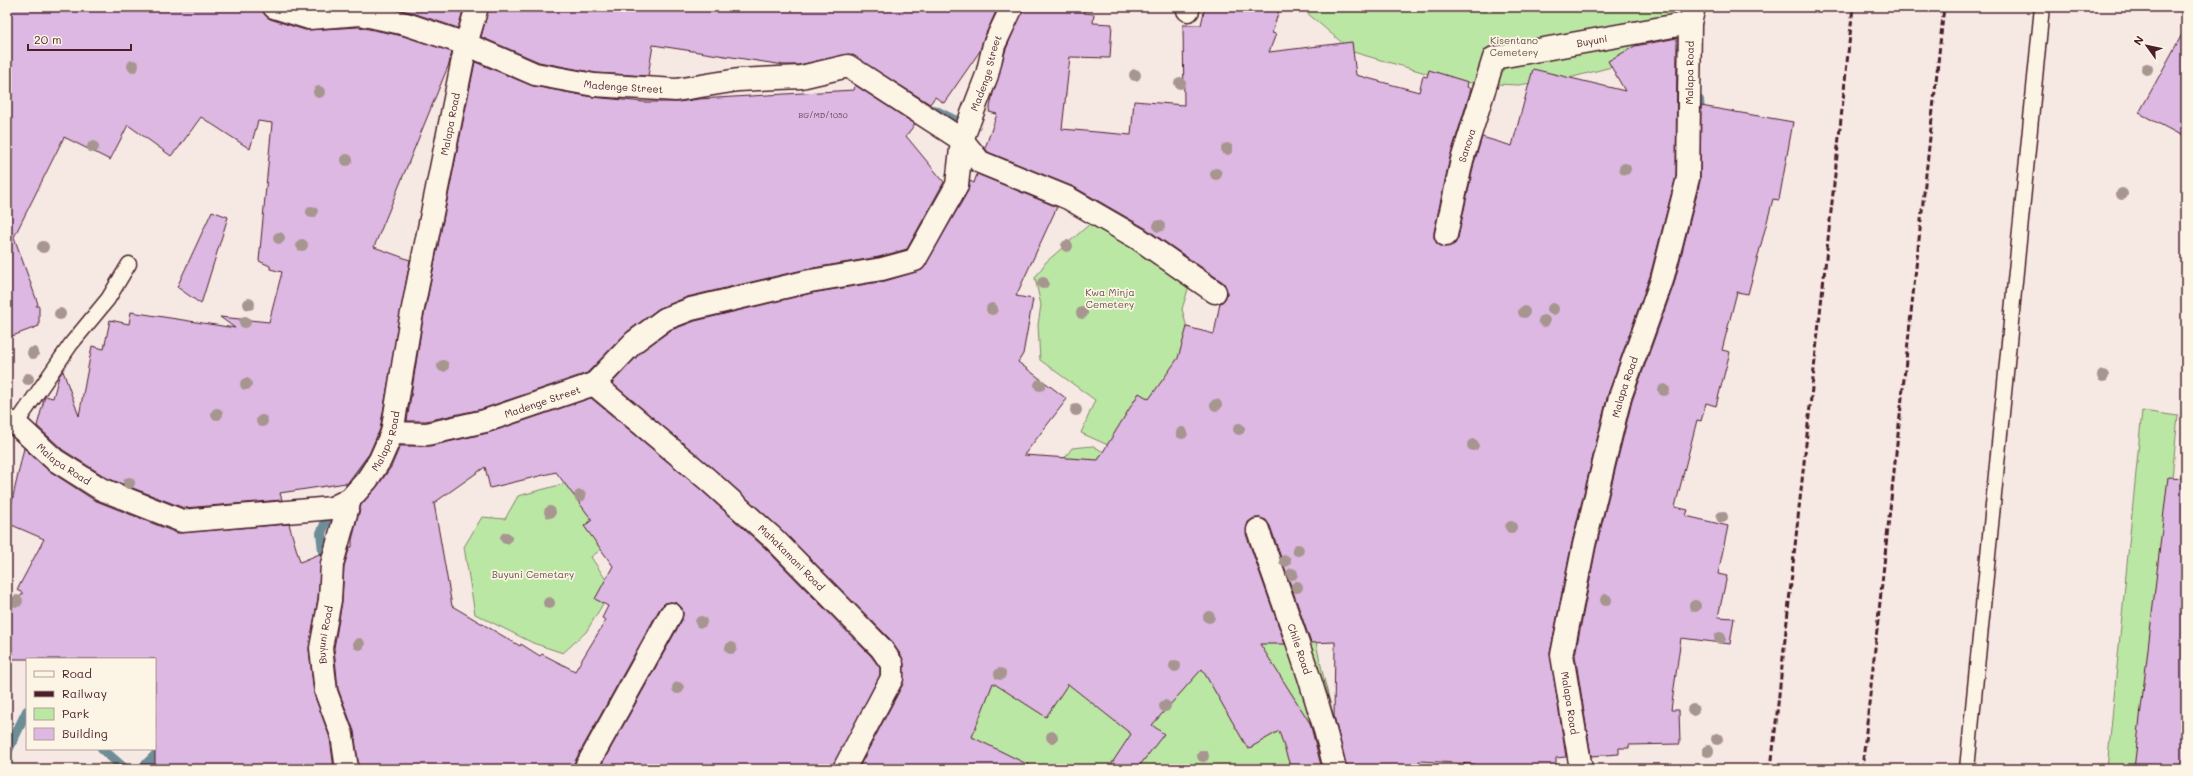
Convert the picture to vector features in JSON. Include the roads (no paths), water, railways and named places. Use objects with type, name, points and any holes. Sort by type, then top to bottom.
[{"type":"street","name":"Madenge Street","points":[[274,7],[309,18],[360,14],[406,24],[466,44],[535,74],[594,85],[676,90],[738,80],[801,77],[848,66],[962,140]]},
{"type":"street","name":"Malapa Road","points":[[11,423],[55,460],[101,490],[182,521],[332,508],[350,499],[367,480],[380,460],[392,433],[410,323],[466,44],[477,7]]},
{"type":"street","name":"Madenge Street","points":[[392,433],[427,434],[485,422],[594,384],[634,342],[664,319],[691,309],[810,281],[882,269],[915,260],[956,185],[962,140],[987,75],[994,45],[1012,7]]},
{"type":"street","name":"Malapa Road","points":[[1581,769],[1562,655],[1584,545],[1620,397],[1662,280],[1688,178],[1692,15]]},
{"type":"street","name":"Buyuni","points":[[1494,58],[1692,15]]},
{"type":"street","name":"Sanova","points":[[1446,235],[1462,160],[1494,58]]},
{"type":"street","points":[[962,140],[980,162],[1068,198],[1139,239],[1215,292]]},
{"type":"street","name":"Mahakamani Road","points":[[594,384],[707,479],[774,539],[881,648],[892,664],[892,678],[844,769]]},
{"type":"street","name":"Buyuni Road","points":[[347,769],[342,735],[326,692],[321,648],[330,600],[332,564],[350,499]]},
{"type":"street","name":"Chile Road","points":[[1258,530],[1324,720],[1336,769]]},
{"type":"street","points":[[586,769],[594,750],[671,614]]},
{"type":"lane","points":[[1967,769],[2042,7]]},
{"type":"lane","points":[[11,423],[71,344],[108,299],[129,264]]},
{"type":"waterway","points":[[1001,56],[1005,45],[1014,37],[1024,7]]},
{"type":"waterway","points":[[1698,145],[1701,124],[1699,100]]},
{"type":"waterway","points":[[934,110],[958,122],[961,133]]},
{"type":"waterway","points":[[882,261],[921,237]]},
{"type":"waterway","points":[[521,419],[558,410]]},
{"type":"waterway","points":[[351,486],[357,476],[364,453]]},
{"type":"waterway","points":[[673,464],[706,495]]},
{"type":"waterway","points":[[325,568],[321,533],[332,508]]},
{"type":"waterway","points":[[736,522],[819,600]]},
{"type":"waterway","points":[[7,752],[26,713]]},
{"type":"waterway","points":[[141,769],[165,746]]},
{"type":"waterway","points":[[103,750],[125,769]]},
{"type":"railway","points":[[1771,769],[1853,7]]},
{"type":"railway","points":[[1862,769],[1944,7]]},
{"type":"park label","name":"Kisentano Cemetery","points":[[1514,46]]},
{"type":"park label","name":"Kwa Minja Cemetery","points":[[1110,298]]},
{"type":"park label","name":"Buyuni Cemetary","points":[[533,574]]}]
